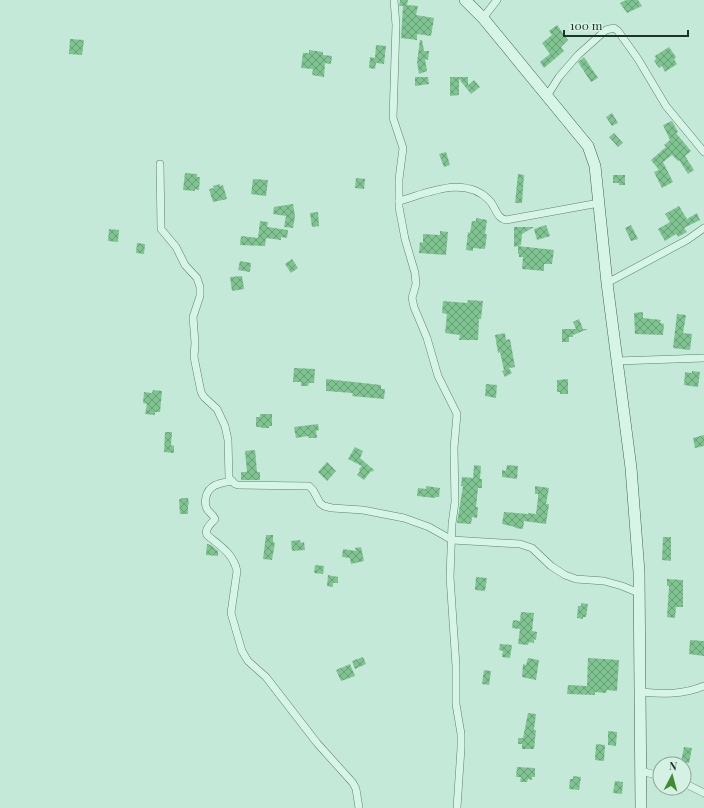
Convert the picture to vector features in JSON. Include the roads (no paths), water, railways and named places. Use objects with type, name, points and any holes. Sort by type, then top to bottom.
[{"type":"main road","points":[[466,0],[483,18],[588,146],[595,166],[607,283],[631,468],[639,572],[641,808]]},
{"type":"street","points":[[394,0],[396,25],[393,118],[403,148],[399,179],[399,201],[404,239],[415,273],[416,284],[412,298],[414,307],[427,338],[438,376],[456,414],[454,448],[455,502],[452,524],[450,577],[456,666],[456,704],[461,734],[457,808]]},
{"type":"street","points":[[483,18],[497,0]]},
{"type":"street","points":[[547,96],[559,77],[578,55],[606,30],[614,28],[618,31],[638,60],[666,106],[704,152]]},
{"type":"street","points":[[160,164],[161,230],[176,246],[184,265],[197,278],[200,287],[200,296],[192,317],[195,343],[194,357],[201,392],[204,397],[218,410],[225,426],[228,440],[229,478],[232,481],[238,485],[309,486],[320,503],[324,506],[363,510],[404,518],[429,527],[452,540],[520,544],[532,548],[551,566],[565,576],[576,579],[604,581],[639,593]]},
{"type":"street","points":[[399,201],[461,186],[471,188],[483,194],[492,202],[498,216],[506,220],[599,202]]},
{"type":"street","points":[[607,283],[688,240],[704,228]]},
{"type":"street","points":[[617,361],[704,358]]},
{"type":"street","points":[[232,481],[217,484],[210,489],[207,494],[205,502],[207,509],[215,519],[206,529],[206,532],[207,535],[229,554],[235,564],[237,571],[232,613],[242,651],[248,661],[266,677],[317,743],[353,783],[356,789],[359,808]]},
{"type":"street","points":[[640,692],[675,694],[693,691],[704,686]]},
{"type":"street","points":[[641,771],[652,774]]},
{"type":"street","points":[[692,787],[704,793]]}]
